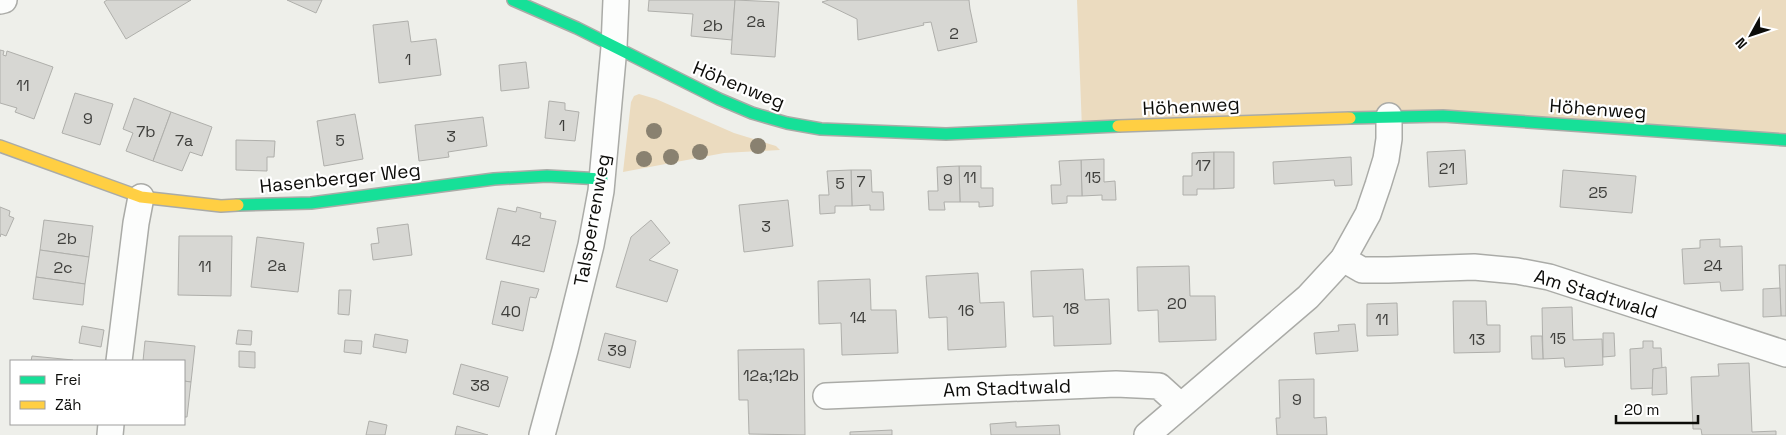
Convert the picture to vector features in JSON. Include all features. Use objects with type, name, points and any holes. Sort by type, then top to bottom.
[{"type":"street","points":[[0,1],[4,0]]},
{"type":"street","name":"Höhenweg","points":[[513,0],[752,113],[787,124],[821,129],[946,134],[1212,122],[1443,116],[1786,140]]},
{"type":"street","name":"Talsperrenweg","points":[[542,435],[591,245],[602,179],[614,47],[616,0]]},
{"type":"street","points":[[1147,435],[1308,297],[1343,258],[1368,214],[1378,185],[1386,159],[1389,139],[1389,116]]},
{"type":"street","name":"Hasenberger Weg","points":[[0,146],[141,197],[220,206],[311,203],[494,179],[547,176],[602,179]]},
{"type":"street","points":[[119,360],[141,197]]},
{"type":"street","name":"Am Stadtwald","points":[[1343,258],[1362,270],[1474,267],[1517,271],[1550,277],[1786,354]]},
{"type":"street","name":"Am Stadtwald","points":[[826,396],[1116,384],[1159,386],[1180,406]]},
{"type":"shaded area","points":[[1077,0],[1786,0],[1786,140],[1443,116],[1082,129]]},
{"type":"shaded area","points":[[639,94],[656,99],[734,133],[776,146],[780,150],[724,153],[623,172],[631,102],[634,96]]},
{"type":"building","points":[[107,0],[191,0],[126,39],[104,2]]},
{"type":"building","points":[[287,0],[322,0],[316,13]]},
{"type":"building","points":[[649,0],[735,0],[732,40],[691,36],[693,14],[648,11]]},
{"type":"building","points":[[735,0],[779,2],[775,57],[731,54]]},
{"type":"building","points":[[829,0],[969,0],[977,42],[938,51],[931,22],[858,40],[857,19],[822,2]]},
{"type":"building","points":[[408,21],[411,42],[436,39],[441,75],[379,83],[373,25]]},
{"type":"building","points":[[0,50],[4,51],[3,55],[6,56],[7,51],[53,67],[34,119],[15,112],[17,108],[0,103]]},
{"type":"building","points":[[526,62],[529,88],[501,91],[499,65]]},
{"type":"building","points":[[75,93],[113,104],[100,145],[62,133]]},
{"type":"building","points":[[134,98],[171,112],[153,161],[126,151],[133,133],[123,129]]},
{"type":"building","points":[[549,101],[565,103],[565,110],[579,112],[575,141],[545,138]]},
{"type":"building","points":[[171,112],[212,127],[202,156],[190,152],[182,171],[153,161]]},
{"type":"building","points":[[355,114],[363,159],[324,166],[317,121]]},
{"type":"building","points":[[483,117],[487,146],[448,152],[449,157],[419,161],[415,125]]},
{"type":"building","points":[[236,140],[275,141],[274,157],[267,157],[267,171],[236,170]]},
{"type":"building","points":[[1465,150],[1467,184],[1429,187],[1427,152]]},
{"type":"building","points":[[1214,152],[1214,189],[1197,189],[1197,195],[1183,195],[1183,176],[1192,176],[1192,153]]},
{"type":"building","points":[[1214,152],[1234,152],[1234,188],[1214,189]]},
{"type":"building","points":[[1351,157],[1352,185],[1335,186],[1334,180],[1274,184],[1273,162]]},
{"type":"building","points":[[1104,159],[1104,182],[1115,181],[1116,200],[1102,200],[1102,195],[1082,196],[1081,160]]},
{"type":"building","points":[[1081,160],[1082,196],[1067,196],[1067,203],[1052,204],[1051,185],[1061,185],[1059,161]]},
{"type":"building","points":[[959,166],[981,166],[981,188],[993,188],[993,206],[979,207],[979,202],[960,202]]},
{"type":"building","points":[[959,166],[960,202],[944,202],[945,210],[929,210],[928,191],[938,191],[937,167]]},
{"type":"building","points":[[851,170],[871,170],[872,192],[883,192],[884,210],[870,210],[870,205],[852,206]]},
{"type":"building","points":[[851,170],[852,206],[835,206],[835,213],[820,214],[819,195],[829,195],[827,171]]},
{"type":"building","points":[[1563,170],[1636,176],[1632,213],[1560,207]]},
{"type":"building","points":[[788,200],[793,246],[744,252],[739,205]]},
{"type":"building","points":[[0,207],[10,211],[9,216],[14,218],[6,236],[1,234],[0,237]]},
{"type":"building","points":[[517,207],[541,213],[540,218],[556,221],[544,272],[486,259],[498,208],[516,212]]},
{"type":"building","points":[[44,220],[93,226],[89,257],[40,250]]},
{"type":"building","points":[[651,220],[670,243],[649,260],[678,270],[667,302],[616,287],[631,237]]},
{"type":"building","points":[[408,224],[412,255],[373,260],[371,244],[379,243],[377,228]]},
{"type":"building","points":[[179,236],[232,236],[231,296],[178,295]]},
{"type":"building","points":[[257,237],[304,243],[298,292],[251,287]]},
{"type":"building","points":[[1720,239],[1720,247],[1742,246],[1743,290],[1721,291],[1720,282],[1684,284],[1682,249],[1700,248],[1700,240]]},
{"type":"building","points":[[40,250],[89,257],[85,284],[36,277]]},
{"type":"building","points":[[1779,265],[1786,265],[1786,316],[1781,316]]},
{"type":"building","points":[[1189,266],[1190,296],[1215,296],[1216,340],[1159,342],[1158,310],[1138,311],[1137,267]]},
{"type":"building","points":[[1083,269],[1085,300],[1109,299],[1111,344],[1054,346],[1053,316],[1033,317],[1031,271]]},
{"type":"building","points":[[978,273],[980,303],[1004,302],[1006,347],[948,350],[947,317],[929,318],[926,276]]},
{"type":"building","points":[[36,277],[85,284],[83,305],[33,299]]},
{"type":"building","points":[[870,279],[871,310],[896,310],[898,353],[842,355],[841,323],[819,324],[818,281]]},
{"type":"building","points":[[501,281],[539,289],[536,298],[530,297],[523,331],[492,324]]},
{"type":"building","points":[[1780,288],[1781,316],[1763,317],[1763,289]]},
{"type":"building","points":[[339,290],[351,290],[349,315],[338,314]]},
{"type":"building","points":[[1453,301],[1486,301],[1487,325],[1500,325],[1500,352],[1454,353]]},
{"type":"building","points":[[1397,303],[1398,335],[1367,336],[1367,304]]},
{"type":"building","points":[[1572,307],[1573,340],[1602,339],[1603,365],[1565,367],[1564,358],[1543,359],[1542,308]]},
{"type":"building","points":[[1355,324],[1358,351],[1316,354],[1314,333],[1339,331],[1338,325]]},
{"type":"building","points":[[82,326],[104,330],[101,347],[79,343]]},
{"type":"building","points":[[238,330],[252,331],[251,345],[236,344]]},
{"type":"building","points":[[605,333],[636,341],[630,368],[598,360]]},
{"type":"building","points":[[1603,333],[1614,333],[1615,356],[1603,357]]},
{"type":"building","points":[[375,334],[408,340],[406,353],[373,347]]},
{"type":"building","points":[[1531,336],[1542,336],[1543,359],[1532,359]]},
{"type":"building","points":[[345,340],[362,341],[361,354],[344,352]]},
{"type":"building","points":[[145,341],[195,346],[191,382],[185,381],[185,360],[143,360]]},
{"type":"building","points":[[1643,341],[1653,341],[1653,348],[1661,348],[1662,369],[1653,369],[1654,388],[1631,389],[1630,349],[1643,348]]},
{"type":"building","points":[[804,349],[805,435],[749,434],[748,400],[739,400],[738,350]]},
{"type":"building","points":[[239,351],[255,352],[255,368],[239,367]]},
{"type":"building","points":[[32,356],[73,360],[31,360]]},
{"type":"building","points":[[1749,363],[1752,432],[1776,431],[1776,435],[1702,435],[1701,429],[1693,429],[1691,377],[1719,376],[1718,364]]},
{"type":"building","points":[[461,364],[508,377],[499,407],[453,394]]},
{"type":"building","points":[[1666,367],[1667,394],[1652,395],[1653,369]]},
{"type":"building","points":[[1314,379],[1314,418],[1326,417],[1327,435],[1277,435],[1276,418],[1280,418],[1279,380]]},
{"type":"building","points":[[185,381],[191,382],[187,417],[185,417]]},
{"type":"building","points":[[369,421],[387,425],[385,435],[366,435]]},
{"type":"building","points":[[1016,422],[1016,427],[1059,425],[1060,435],[991,435],[990,424]]},
{"type":"building","points":[[457,426],[488,435],[455,435]]},
{"type":"building","points":[[892,430],[892,435],[850,435],[850,432]]},
{"type":"traffic: fast","points":[[513,0],[577,28],[719,99],[752,113],[787,123],[821,129],[946,134],[1118,126]]},
{"type":"traffic: fast","points":[[1350,118],[1443,116],[1786,140]]},
{"type":"traffic: fast","points":[[238,205],[311,203],[494,179],[547,176],[602,179]]},
{"type":"traffic: slow","points":[[1118,126],[1350,118]]},
{"type":"traffic: slow","points":[[0,146],[141,197],[221,206],[238,205]]}]
